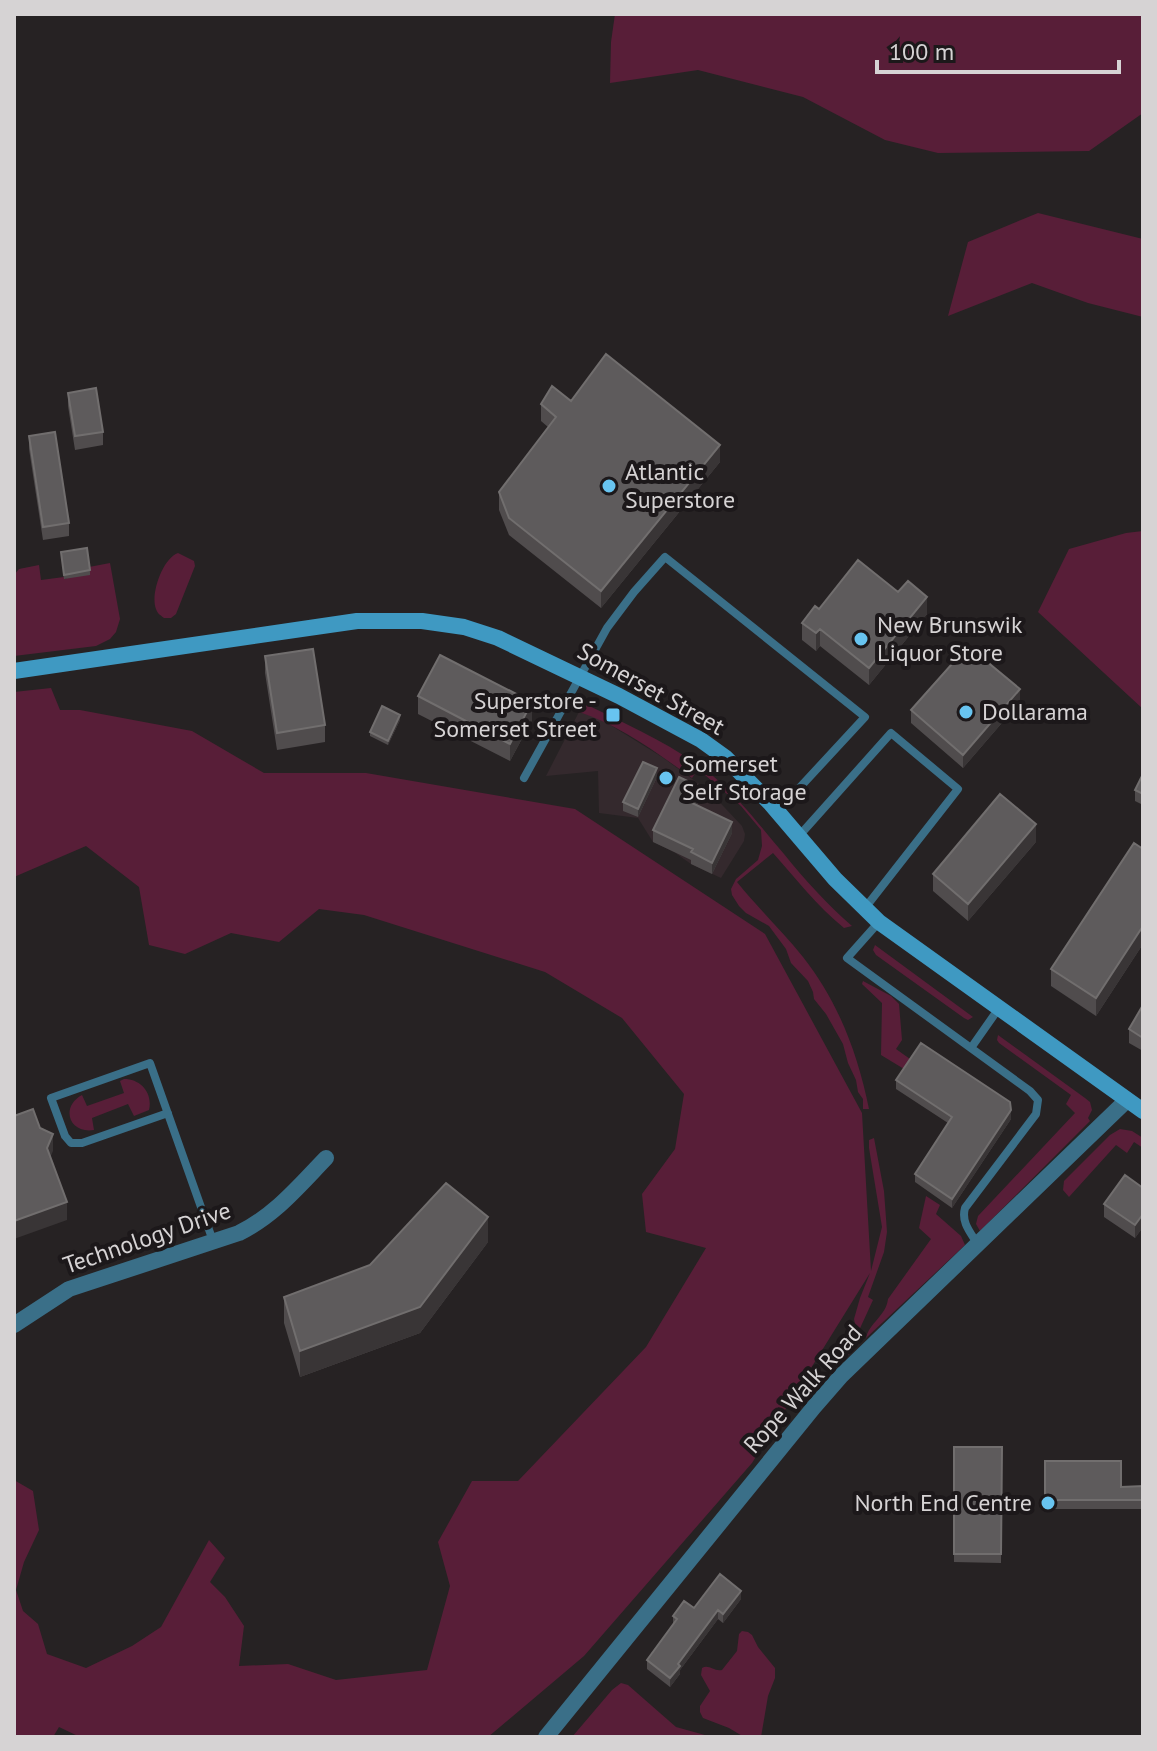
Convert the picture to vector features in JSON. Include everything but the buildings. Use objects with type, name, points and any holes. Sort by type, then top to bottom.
[{"type":"main road","name":"Somerset Street","points":[[14,671],[357,621],[422,621],[464,627],[511,643],[701,740],[737,768],[835,879],[879,922],[1143,1111]]},
{"type":"street","name":"Rope Walk Road","points":[[546,1737],[814,1407],[858,1358],[1127,1100]]},
{"type":"street","name":"Technology Drive","points":[[14,1325],[69,1289],[239,1233],[268,1217],[326,1158]]},
{"type":"lane","points":[[524,778],[607,628],[665,557],[865,717],[777,812]]},
{"type":"lane","points":[[799,836],[891,733],[958,789],[865,909]]},
{"type":"lane","points":[[879,922],[847,958],[1030,1091],[1039,1104],[1036,1114],[965,1208],[965,1221],[977,1243]]},
{"type":"lane","points":[[971,1048],[999,1008]]},
{"type":"lane","points":[[168,1113],[76,1144],[67,1140],[51,1098],[150,1063],[168,1113],[213,1242]]},
{"type":"shaded area","points":[[615,14],[1143,14],[1143,113],[1089,151],[938,153],[885,140],[803,97],[698,70],[610,83]]},
{"type":"shaded area","points":[[1038,213],[1143,239],[1143,317],[1088,303],[1032,283],[948,316],[968,242]]},
{"type":"shaded area","points":[[1143,531],[1143,709],[1038,612],[1069,549]]},
{"type":"shaded area","points":[[178,553],[194,561],[195,566],[176,614],[164,618],[156,609],[156,586],[167,562]]},
{"type":"shaded area","points":[[110,563],[120,619],[110,639],[96,646],[14,656],[14,575],[19,569],[39,565],[41,580],[65,579],[89,567]]},
{"type":"shaded area","points":[[51,688],[60,710],[80,710],[192,731],[264,773],[366,773],[575,809],[765,934],[862,1113],[871,1271],[882,1227],[869,1148],[869,1140],[874,1138],[884,1191],[887,1232],[884,1252],[868,1297],[873,1300],[850,1353],[833,1371],[855,1324],[860,1298],[870,1273],[752,1463],[584,1656],[488,1737],[80,1737],[59,1727],[53,1737],[14,1737],[14,1480],[33,1491],[39,1530],[24,1562],[16,1590],[23,1611],[38,1624],[47,1654],[86,1668],[132,1646],[161,1627],[209,1540],[225,1558],[210,1582],[225,1597],[244,1626],[239,1666],[288,1664],[336,1680],[427,1670],[450,1586],[438,1542],[472,1481],[518,1481],[646,1347],[706,1248],[646,1232],[642,1194],[675,1149],[684,1094],[622,1018],[545,972],[364,915],[319,909],[279,942],[231,933],[185,954],[149,945],[139,887],[86,846],[14,877],[14,692]]},
{"type":"shaded area","points":[[583,703],[667,745],[713,776],[741,804],[816,892],[852,926],[844,928],[834,920],[773,853],[737,882],[803,957],[827,992],[853,1048],[869,1109],[863,1109],[863,1099],[843,1044],[814,999],[808,981],[791,963],[786,949],[769,926],[746,913],[732,895],[731,889],[736,879],[758,860],[762,846],[761,830],[741,806],[698,769],[692,778],[624,732],[579,712]]},
{"type":"shaded area","points":[[579,712],[599,718],[662,757],[709,791],[742,826],[744,841],[721,878],[653,842],[638,818],[599,813],[598,771],[546,776]]},
{"type":"shaded area","points":[[875,945],[973,1017],[968,1020],[964,1018],[876,955],[873,950]]},
{"type":"shaded area","points":[[863,981],[891,996],[899,1004],[902,1040],[896,1049],[910,1059],[904,1069],[881,1055],[882,1003],[862,984]]},
{"type":"shaded area","points":[[998,1035],[1085,1098],[1092,1110],[1088,1118],[1090,1121],[980,1231],[976,1224],[978,1216],[1075,1113],[1066,1104],[1071,1095],[999,1043]]},
{"type":"shaded area","points":[[120,1081],[136,1081],[144,1088],[149,1098],[149,1110],[134,1116],[128,1104],[92,1118],[94,1130],[78,1128],[73,1124],[70,1112],[75,1100],[82,1095],[87,1106],[124,1093]]},
{"type":"shaded area","points":[[1120,1129],[1132,1131],[1143,1138],[1143,1148],[1134,1142],[1127,1153],[1116,1145],[1069,1197],[1063,1190],[1064,1181],[1110,1135]]},
{"type":"shaded area","points":[[926,1196],[940,1205],[936,1214],[961,1236],[965,1245],[866,1338],[888,1299],[931,1239],[919,1228]]},
{"type":"shaded area","points":[[742,1631],[752,1635],[775,1668],[761,1737],[744,1737],[703,1718],[700,1712],[700,1706],[710,1691],[701,1675],[702,1668],[722,1670],[737,1651]]},
{"type":"shaded area","points":[[621,1683],[628,1685],[676,1727],[712,1737],[572,1737]]},
{"type":"place","name":"Atlantic Superstore","points":[[609,486]]},
{"type":"place","name":"New Brunswik Liquor Store","points":[[861,639]]},
{"type":"place","name":"Dollarama","points":[[966,712]]},
{"type":"place","name":"Superstore - Somerset Street","points":[[613,715]]},
{"type":"place","name":"Somerset Self Storage","points":[[666,778]]},
{"type":"place","name":"North End Centre","points":[[1048,1503]]}]
